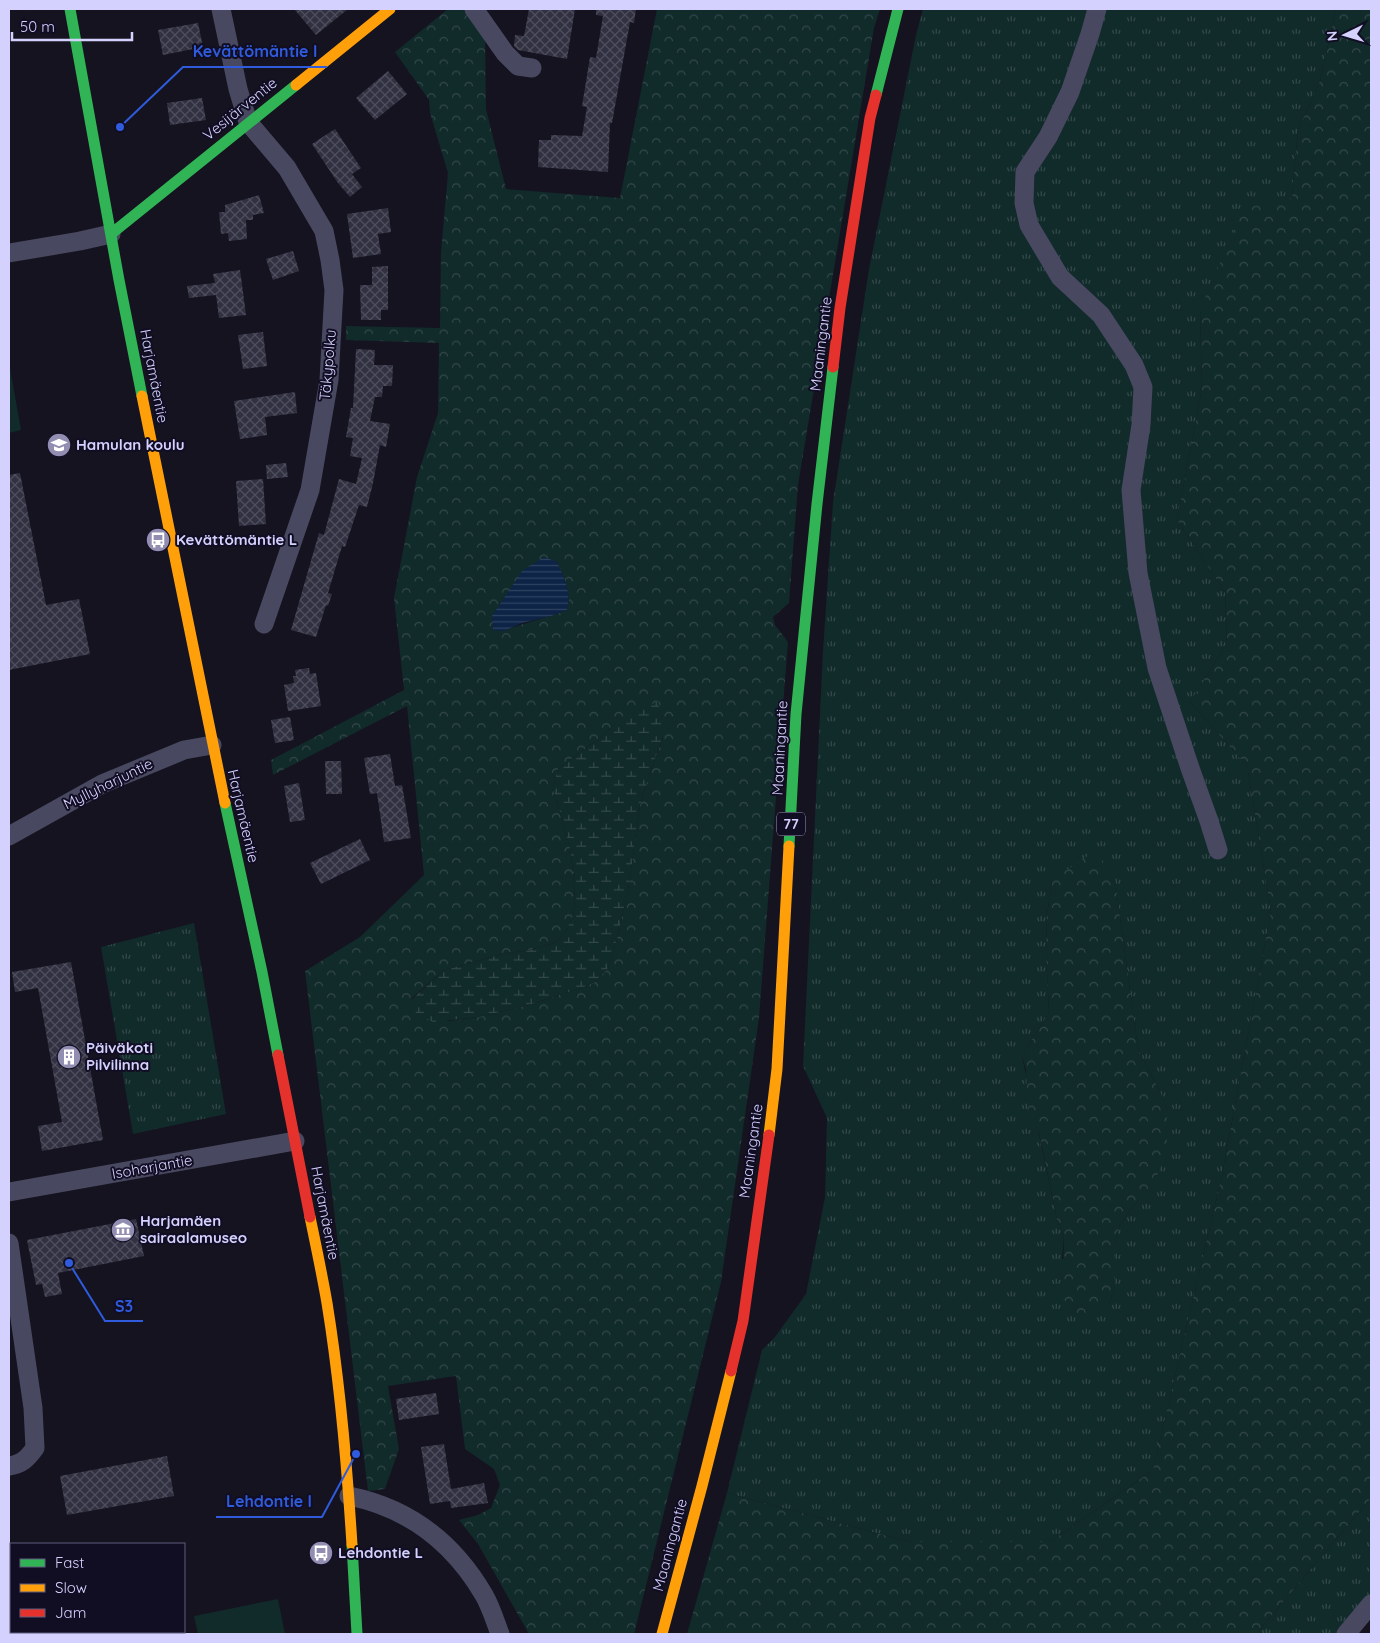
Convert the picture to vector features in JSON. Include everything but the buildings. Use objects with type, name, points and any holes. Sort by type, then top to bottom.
[{"type":"street","name":"Harjamäentie","points":[[70,9],[111,234],[212,745],[262,972],[327,1303],[339,1391],[349,1496],[357,1634]]},
{"type":"street","points":[[221,9],[238,89],[248,122]]},
{"type":"street","name":"Vesijärventie","points":[[111,234],[390,9]]},
{"type":"street","points":[[474,9],[505,53],[518,66],[532,68]]},
{"type":"street","name":"Maaningantie","points":[[662,1634],[702,1486],[743,1321],[777,1069],[796,714],[819,484],[840,308],[870,118],[898,9]]},
{"type":"street","points":[[1097,9],[1070,92],[1048,137],[1025,172],[1024,202],[1028,225],[1060,277],[1101,316],[1134,365],[1143,388],[1131,490],[1138,573],[1157,668],[1218,850]]},
{"type":"street","name":"Täkypolku","points":[[248,122],[287,168],[324,231],[334,290],[329,380],[310,490],[264,624]]},
{"type":"street","points":[[9,253],[111,234]]},
{"type":"street","name":"Myllyharjuntie","points":[[9,836],[102,784],[184,750],[212,745]]},
{"type":"street","name":"Isoharjantie","points":[[9,1192],[295,1141]]},
{"type":"street","points":[[9,1242],[33,1408],[35,1448],[27,1459],[14,1465]]},
{"type":"street","points":[[349,1496],[372,1500],[408,1516],[427,1528],[465,1566],[484,1596],[500,1634]]},
{"type":"street","points":[[1346,1634],[1371,1604]]},
{"type":"green space","points":[[448,9],[464,9],[485,33],[486,109],[506,189],[620,198],[657,9],[880,9],[874,28],[798,485],[789,603],[773,617],[775,625],[788,642],[759,1018],[721,1282],[634,1634],[529,1634],[478,1544],[459,1520],[478,1515],[491,1508],[500,1485],[494,1469],[465,1449],[456,1376],[388,1386],[399,1449],[385,1489],[368,1491],[305,971],[360,937],[424,875],[407,706],[273,775],[271,760],[404,690],[394,598],[417,477],[438,413],[439,343],[346,340],[346,326],[440,328],[441,252],[448,173],[430,113],[429,100],[395,52]],"holes":[[[557,562],[568,591],[567,610],[505,631]],[[616,723],[663,738],[640,805],[628,891],[608,968],[595,982],[581,988],[525,1006],[479,1017],[448,1021],[411,999],[444,970],[506,953],[525,951],[555,943],[566,931],[573,916],[575,901],[573,871],[570,848],[553,788],[558,769]]]},
{"type":"green space","points":[[923,9],[1336,9],[1320,81],[1298,130],[1292,198],[1200,309],[1202,388],[1177,520],[1225,592],[1227,643],[1190,702],[1247,766],[1271,911],[1222,1175],[1153,1470],[1050,1542],[910,1542],[727,1493],[762,1350],[775,1337],[806,1294],[825,1197],[827,1118],[803,1066],[823,651],[833,502],[869,269],[916,35]],"holes":[[[1052,880],[1115,880],[1138,1049],[1167,1109],[1167,1151],[1141,1198],[1120,1225],[1115,1243],[1115,1286],[1109,1304],[1062,1258],[1064,1236],[1057,1219],[1022,1056],[1049,1012],[1046,954],[1047,915]]]},
{"type":"green space","points":[[1336,9],[1371,9],[1371,1498],[1256,1634],[687,1634],[727,1493],[910,1542],[1050,1542],[1153,1470],[1222,1175],[1271,911],[1247,766],[1190,702],[1227,643],[1225,592],[1177,520],[1202,388],[1200,309],[1244,208],[1292,198],[1298,130],[1320,81]]},
{"type":"green space","points":[[9,362],[21,430],[9,433]]},
{"type":"green space","points":[[658,701],[663,737],[640,805],[628,891],[608,968],[595,982],[581,988],[525,1006],[479,1017],[433,1022],[416,1013],[411,1000],[444,970],[506,953],[525,951],[555,943],[566,931],[573,916],[575,901],[570,848],[553,788],[558,769],[616,723]]},
{"type":"green space","points":[[1096,850],[1115,880],[1138,1049],[1167,1109],[1167,1152],[1153,1185],[1130,1210],[1120,1225],[1115,1243],[1115,1286],[1109,1304],[1093,1314],[1072,1313],[1062,1296],[1064,1236],[1057,1219],[1039,1133],[1028,1118],[1026,1070],[1022,1056],[1049,1012],[1046,954],[1047,915],[1052,880]]},
{"type":"green space","points":[[194,923],[226,1114],[133,1134],[101,947]]},
{"type":"green space","points":[[1371,1498],[1371,1604],[1346,1634],[1256,1634]]},
{"type":"green space","points":[[278,1599],[285,1634],[198,1634],[194,1616]]},
{"type":"green space","points":[[10,1618],[10,1633],[175,1633],[175,1634],[9,1634]]},
{"type":"water","points":[[544,557],[557,562],[562,573],[569,597],[567,610],[522,623],[505,631],[493,630],[492,616],[522,571]]},
{"type":"traffic: fast","points":[[70,9],[142,396]]},
{"type":"traffic: fast","points":[[876,95],[898,9]]},
{"type":"traffic: fast","points":[[111,234],[296,85]]},
{"type":"traffic: fast","points":[[789,846],[796,714],[833,367]]},
{"type":"traffic: fast","points":[[225,803],[278,1055]]},
{"type":"traffic: fast","points":[[352,1545],[357,1634]]},
{"type":"traffic: slow","points":[[296,85],[390,9]]},
{"type":"traffic: slow","points":[[142,396],[225,803]]},
{"type":"traffic: slow","points":[[769,1135],[777,1069],[789,846]]},
{"type":"traffic: slow","points":[[310,1217],[327,1303],[336,1363],[352,1545]]},
{"type":"traffic: slow","points":[[662,1634],[731,1371]]},
{"type":"traffic: jam","points":[[833,367],[840,308],[870,118],[876,95]]},
{"type":"traffic: jam","points":[[278,1055],[310,1217]]},
{"type":"traffic: jam","points":[[731,1371],[743,1321],[769,1135]]},
{"type":"place","name":"Kevättömäntie I","points":[[120,127]]},
{"type":"place","name":"Hamulan koulu","points":[[59,445]]},
{"type":"place","name":"Kevättömäntie L","points":[[158,540]]},
{"type":"place","name":"Päiväkoti Pilvilinna","points":[[69,1057]]},
{"type":"place","name":"Harjamäen sairaalamuseo","points":[[123,1230]]},
{"type":"place","name":"S3","points":[[69,1263]]},
{"type":"place","name":"Lehdontie I","points":[[356,1454]]},
{"type":"place","name":"Lehdontie L","points":[[321,1553]]}]
